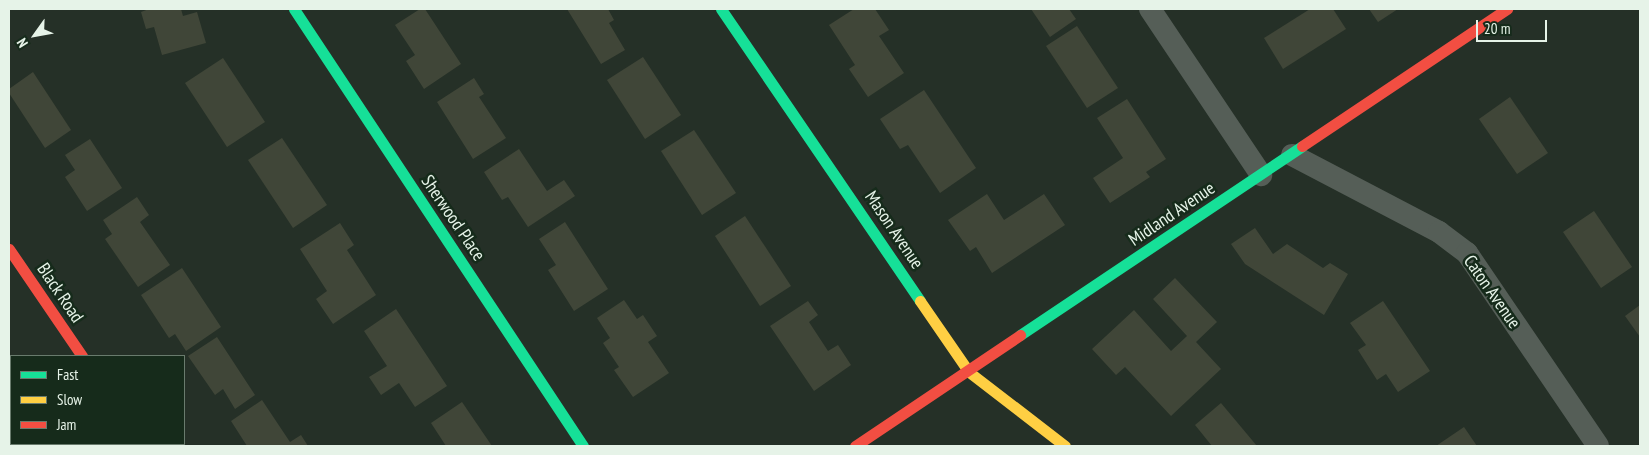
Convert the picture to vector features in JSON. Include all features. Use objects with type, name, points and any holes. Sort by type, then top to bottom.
[{"type":"street","name":"Sherwood Place","points":[[294,9],[583,446]]},
{"type":"street","name":"Mason Avenue","points":[[721,9],[969,372],[1065,446]]},
{"type":"street","points":[[1150,9],[1261,175]]},
{"type":"street","name":"Midland Avenue","points":[[856,446],[969,372],[1507,9]]},
{"type":"street","name":"Caton Avenue","points":[[1292,155],[1439,232],[1467,253],[1598,446]]},
{"type":"street","name":"Black Road","points":[[9,249],[81,355]]},
{"type":"building","points":[[149,9],[181,9],[183,16],[197,12],[206,43],[162,55],[154,27],[146,29],[141,12]]},
{"type":"building","points":[[420,9],[425,9],[461,64],[424,89],[406,61],[415,55],[395,25]]},
{"type":"building","points":[[567,9],[608,9],[614,20],[609,23],[625,50],[601,64]]},
{"type":"building","points":[[854,9],[875,9],[889,30],[879,36],[904,73],[868,97],[849,69],[855,65],[829,25]]},
{"type":"building","points":[[1031,9],[1069,9],[1076,19],[1050,37]]},
{"type":"building","points":[[1310,9],[1333,9],[1346,29],[1283,69],[1264,38]]},
{"type":"building","points":[[1369,9],[1398,9],[1378,22]]},
{"type":"building","points":[[1077,26],[1118,88],[1087,108],[1046,46]]},
{"type":"building","points":[[643,57],[681,115],[645,139],[607,80]]},
{"type":"building","points":[[223,58],[265,122],[227,147],[185,83]]},
{"type":"building","points":[[33,72],[71,130],[45,148],[9,93],[9,89]]},
{"type":"building","points":[[474,78],[484,94],[479,97],[506,138],[473,159],[437,102]]},
{"type":"building","points":[[924,90],[976,168],[940,193],[908,145],[900,149],[880,119]]},
{"type":"building","points":[[1510,97],[1548,153],[1517,174],[1479,119]]},
{"type":"building","points":[[1127,99],[1166,159],[1146,172],[1150,177],[1110,203],[1093,178],[1123,158],[1097,118]]},
{"type":"building","points":[[694,130],[736,193],[702,215],[661,151]]},
{"type":"building","points":[[282,138],[327,205],[293,228],[248,160]]},
{"type":"building","points":[[90,139],[122,188],[87,211],[65,177],[75,170],[65,155]]},
{"type":"building","points":[[519,149],[547,191],[564,180],[575,196],[528,227],[508,197],[502,200],[484,172]]},
{"type":"building","points":[[987,194],[1004,220],[1044,194],[1065,225],[992,273],[976,247],[970,251],[948,220]]},
{"type":"building","points":[[137,197],[149,215],[140,222],[170,265],[138,287],[105,239],[112,234],[103,220]]},
{"type":"building","points":[[1594,211],[1632,267],[1601,288],[1563,232]]},
{"type":"building","points":[[745,216],[791,286],[760,306],[715,236]]},
{"type":"building","points":[[565,222],[608,289],[574,311],[548,270],[556,265],[539,239]]},
{"type":"building","points":[[340,223],[354,245],[347,250],[376,295],[333,324],[316,299],[327,291],[300,249]]},
{"type":"building","points":[[1255,228],[1273,254],[1287,244],[1323,268],[1330,263],[1348,274],[1324,315],[1245,264],[1231,244]]},
{"type":"building","points":[[182,268],[221,327],[186,351],[175,334],[169,338],[141,295]]},
{"type":"building","points":[[1175,278],[1217,322],[1196,342],[1221,369],[1171,416],[1125,367],[1116,375],[1092,349],[1134,310],[1171,351],[1187,336],[1153,299]]},
{"type":"building","points":[[624,300],[637,319],[643,315],[657,336],[648,342],[669,373],[633,397],[614,370],[619,367],[603,343],[610,338],[597,318]]},
{"type":"building","points":[[808,301],[818,315],[809,322],[828,351],[838,345],[851,365],[814,391],[770,326]]},
{"type":"building","points":[[1383,301],[1430,371],[1398,392],[1386,374],[1377,380],[1358,350],[1366,345],[1350,323]]},
{"type":"building","points":[[1640,305],[1640,337],[1625,316]]},
{"type":"building","points":[[396,309],[447,386],[415,407],[399,383],[381,395],[369,377],[387,366],[364,331]]},
{"type":"building","points":[[217,337],[255,395],[235,409],[223,389],[215,395],[188,356]]},
{"type":"building","points":[[262,400],[290,442],[301,435],[308,446],[247,446],[231,421]]},
{"type":"building","points":[[462,402],[492,446],[446,446],[431,423]]},
{"type":"building","points":[[1221,403],[1257,446],[1212,446],[1195,425]]},
{"type":"building","points":[[9,407],[10,445],[28,445],[9,446]]},
{"type":"building","points":[[1464,427],[1477,446],[1436,446]]},
{"type":"traffic: fast","points":[[294,9],[583,446]]},
{"type":"traffic: fast","points":[[721,9],[920,301]]},
{"type":"traffic: fast","points":[[1020,335],[1302,146]]},
{"type":"traffic: slow","points":[[920,301],[969,372],[1065,446]]},
{"type":"traffic: jam","points":[[1302,146],[1507,9]]},
{"type":"traffic: jam","points":[[9,249],[81,355]]},
{"type":"traffic: jam","points":[[855,446],[1020,335]]}]
